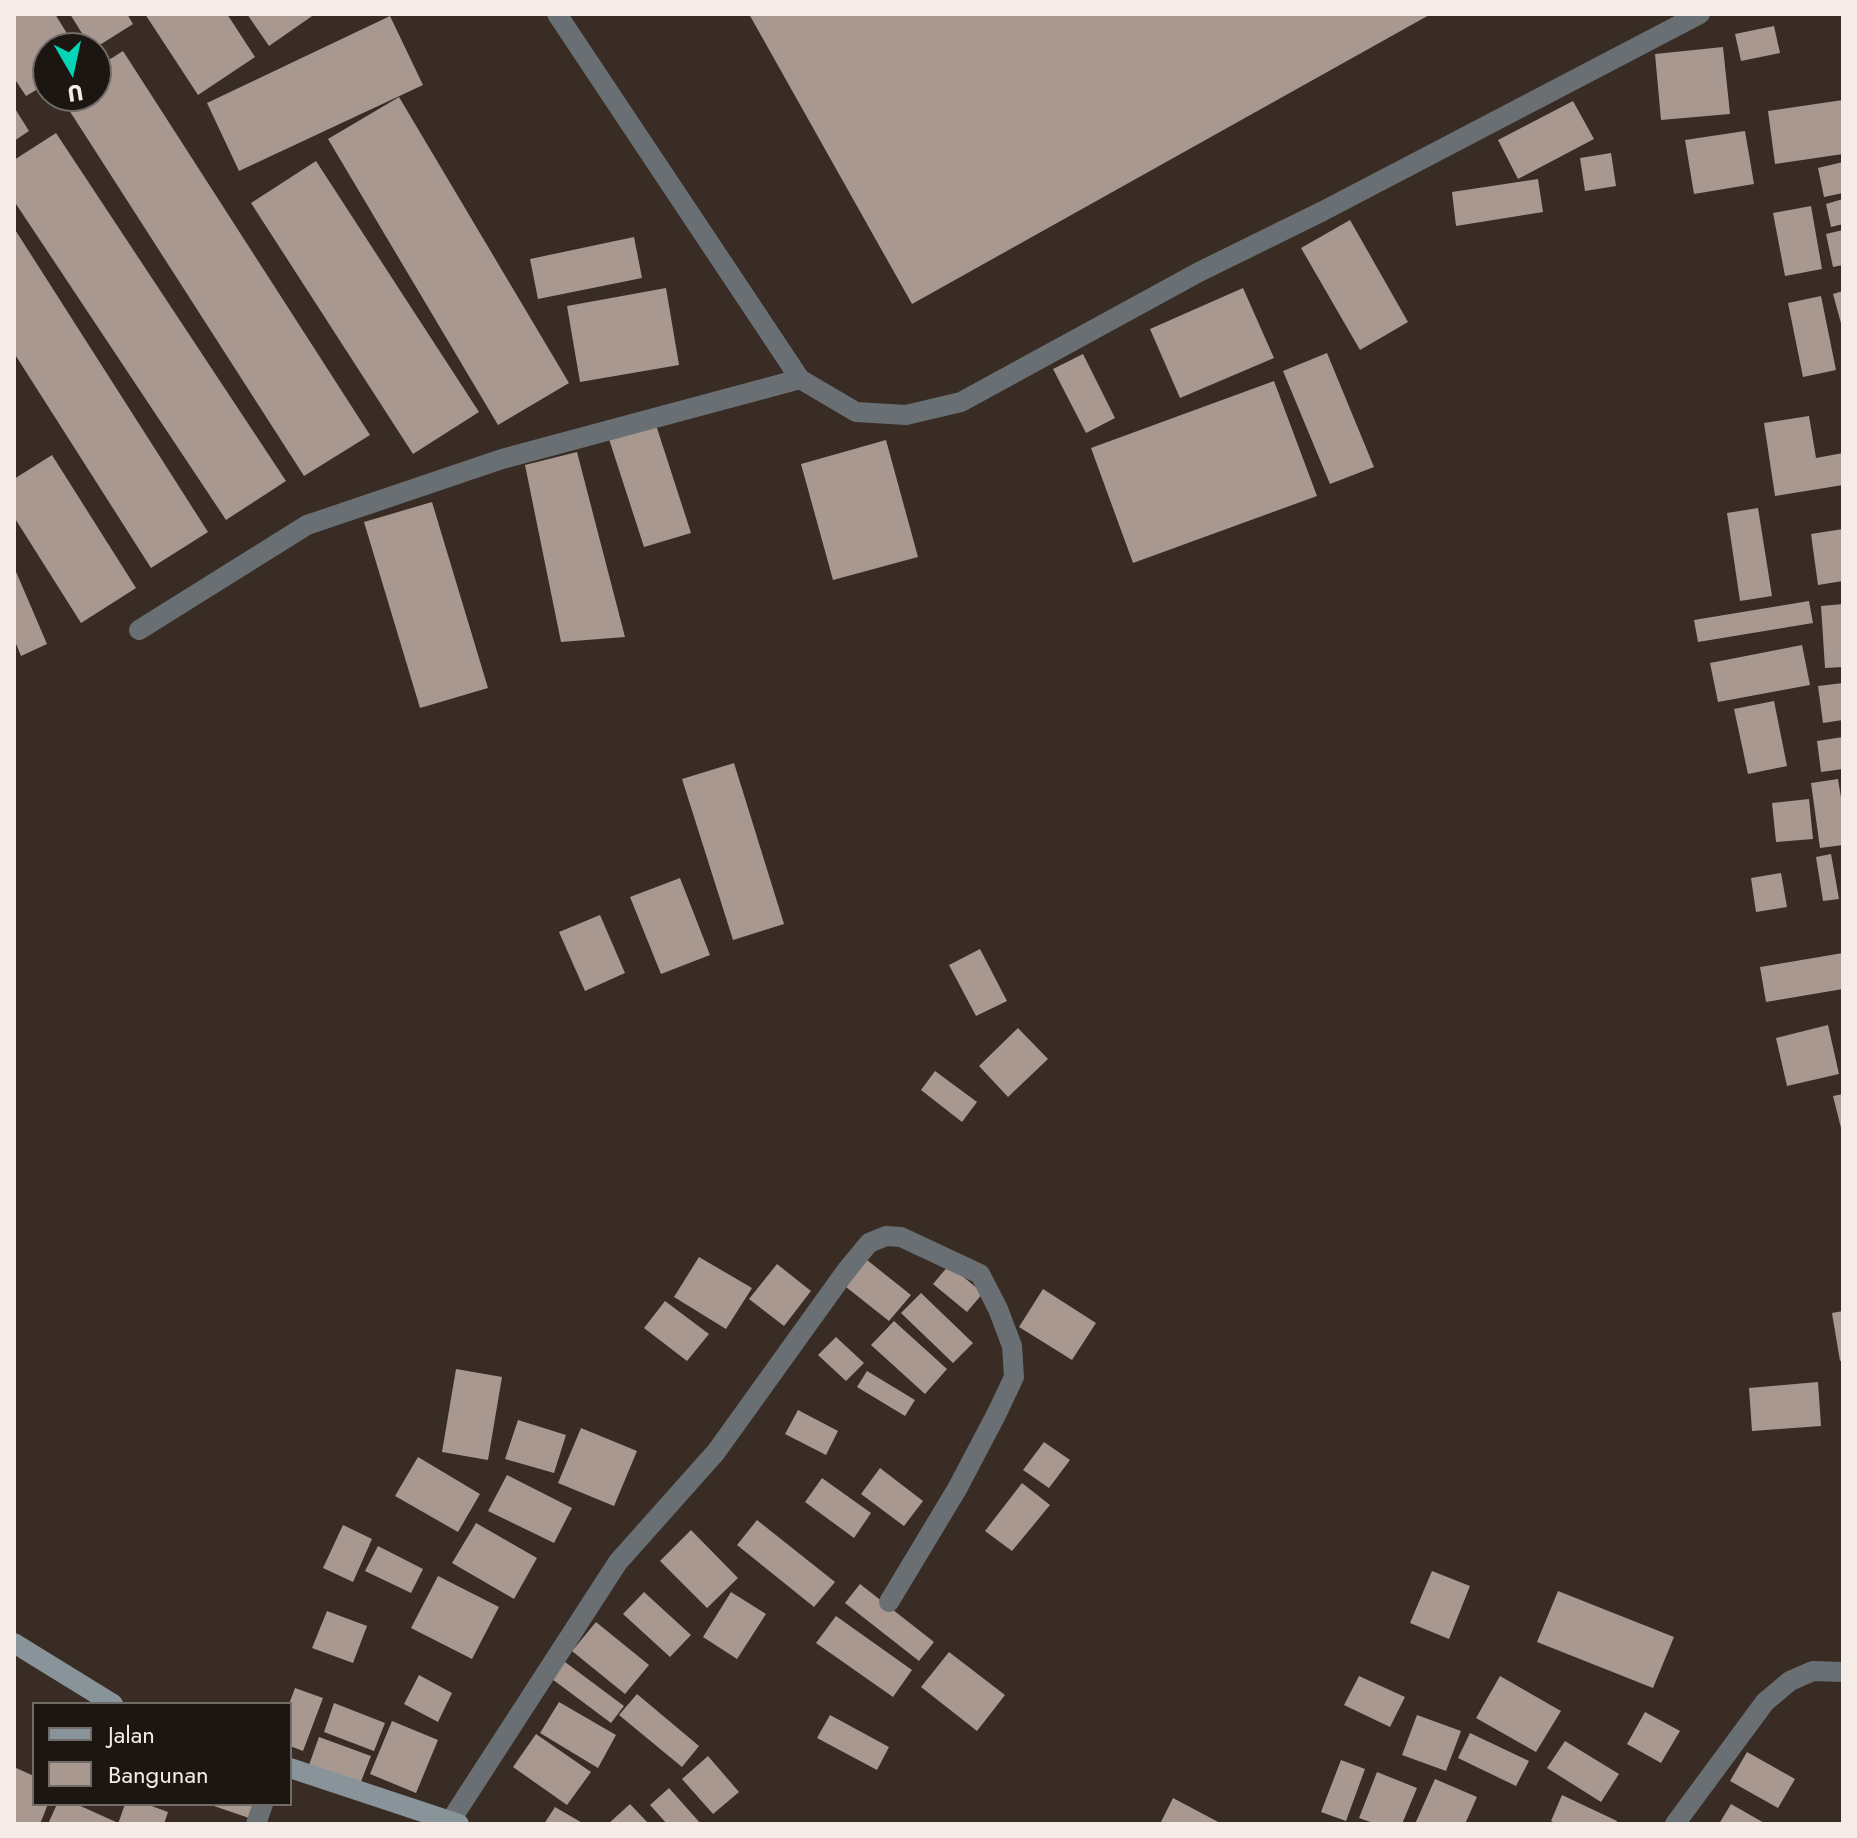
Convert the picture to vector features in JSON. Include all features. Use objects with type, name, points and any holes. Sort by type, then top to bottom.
[{"type":"street","points":[[557,14],[800,379],[856,412],[906,415],[961,402],[1199,272],[1700,14]]},
{"type":"street","points":[[139,630],[307,525],[502,459],[800,379]]},
{"type":"street","points":[[292,1769],[455,1822],[618,1562],[716,1452],[869,1243],[886,1236],[901,1237],[980,1274],[1012,1346],[1014,1377],[957,1489],[889,1602]]},
{"type":"street","points":[[14,1643],[110,1702]]},
{"type":"street","points":[[1675,1824],[1765,1702],[1790,1681],[1813,1671],[1843,1672]]},
{"type":"building","points":[[14,14],[55,14],[66,32],[32,32],[32,92],[26,96],[14,78]]},
{"type":"building","points":[[70,14],[127,14],[133,24],[112,37],[112,32],[81,32]]},
{"type":"building","points":[[145,14],[227,14],[255,57],[198,95]]},
{"type":"building","points":[[247,14],[315,14],[269,46]]},
{"type":"building","points":[[749,14],[1431,14],[912,304]]},
{"type":"building","points":[[390,16],[423,85],[239,171],[207,103]]},
{"type":"building","points":[[1774,26],[1780,53],[1741,61],[1735,34]]},
{"type":"building","points":[[1723,47],[1730,114],[1661,120],[1655,54]]},
{"type":"building","points":[[123,51],[370,435],[304,476],[70,112],[112,112],[112,58]]},
{"type":"building","points":[[399,97],[569,383],[498,425],[328,139]]},
{"type":"building","points":[[1843,100],[1843,154],[1775,164],[1768,111]]},
{"type":"building","points":[[1573,101],[1594,139],[1518,179],[1498,140]]},
{"type":"building","points":[[14,107],[29,131],[14,141]]},
{"type":"building","points":[[1745,131],[1754,184],[1694,194],[1685,140]]},
{"type":"building","points":[[56,133],[286,481],[226,520],[14,201],[14,160]]},
{"type":"building","points":[[1611,153],[1616,186],[1585,191],[1580,158]]},
{"type":"building","points":[[316,161],[479,412],[413,454],[251,203]]},
{"type":"building","points":[[1843,162],[1843,193],[1824,197],[1818,168]]},
{"type":"building","points":[[1538,179],[1543,212],[1456,226],[1452,192]]},
{"type":"building","points":[[1843,199],[1843,224],[1831,227],[1826,204]]},
{"type":"building","points":[[1811,206],[1822,269],[1785,276],[1773,213]]},
{"type":"building","points":[[1350,220],[1408,322],[1360,350],[1301,248]]},
{"type":"building","points":[[14,228],[208,532],[151,568],[14,353]]},
{"type":"building","points":[[1843,230],[1843,265],[1833,267],[1826,234]]},
{"type":"building","points":[[634,237],[642,278],[538,299],[530,259]]},
{"type":"building","points":[[666,288],[679,365],[580,382],[567,306]]},
{"type":"building","points":[[1243,288],[1274,358],[1180,398],[1150,329]]},
{"type":"building","points":[[1843,291],[1843,326],[1842,327],[1833,294]]},
{"type":"building","points":[[1821,296],[1836,370],[1803,377],[1788,303]]},
{"type":"building","points":[[1327,353],[1374,467],[1330,484],[1283,371]]},
{"type":"building","points":[[1083,354],[1115,418],[1086,433],[1053,369]]},
{"type":"building","points":[[1274,381],[1317,496],[1133,563],[1091,448]]},
{"type":"building","points":[[1809,416],[1816,458],[1843,453],[1843,485],[1775,496],[1764,423]]},
{"type":"building","points":[[656,425],[691,533],[644,547],[609,439]]},
{"type":"building","points":[[886,440],[918,557],[833,580],[801,464]]},
{"type":"building","points":[[577,452],[625,637],[561,642],[525,465]]},
{"type":"building","points":[[52,455],[136,588],[81,623],[14,517],[14,479]]},
{"type":"building","points":[[432,502],[488,688],[420,708],[364,522]]},
{"type":"building","points":[[1758,508],[1772,596],[1740,601],[1727,513]]},
{"type":"building","points":[[1843,529],[1843,581],[1818,585],[1811,534]]},
{"type":"building","points":[[14,567],[47,644],[21,656],[14,639]]},
{"type":"building","points":[[1809,601],[1813,623],[1698,642],[1694,620]]},
{"type":"building","points":[[1843,604],[1843,667],[1825,668],[1821,606]]},
{"type":"building","points":[[1802,645],[1810,685],[1718,702],[1710,663]]},
{"type":"building","points":[[1843,683],[1843,720],[1823,723],[1818,686]]},
{"type":"building","points":[[1774,701],[1787,766],[1748,774],[1734,709]]},
{"type":"building","points":[[1843,737],[1843,769],[1821,772],[1817,741]]},
{"type":"building","points":[[734,763],[784,924],[733,940],[682,779]]},
{"type":"building","points":[[1838,779],[1843,810],[1843,845],[1820,848],[1811,783]]},
{"type":"building","points":[[1809,799],[1813,839],[1776,842],[1772,803]]},
{"type":"building","points":[[1831,854],[1839,899],[1823,901],[1816,857]]},
{"type":"building","points":[[1781,873],[1787,907],[1756,912],[1751,878]]},
{"type":"building","points":[[680,878],[710,955],[661,974],[630,897]]},
{"type":"building","points":[[600,915],[625,973],[585,991],[559,932]]},
{"type":"building","points":[[980,949],[1007,1001],[976,1016],[949,965]]},
{"type":"building","points":[[1843,953],[1843,989],[1766,1002],[1760,967]]},
{"type":"building","points":[[1828,1025],[1839,1074],[1787,1086],[1776,1038]]},
{"type":"building","points":[[1018,1028],[1048,1059],[1008,1097],[979,1066]]},
{"type":"building","points":[[935,1071],[977,1102],[962,1122],[921,1090]]},
{"type":"building","points":[[1843,1094],[1843,1132],[1842,1132],[1833,1096]]},
{"type":"building","points":[[699,1257],[752,1288],[726,1329],[674,1297]]},
{"type":"building","points":[[867,1260],[911,1295],[889,1321],[846,1287]]},
{"type":"building","points":[[777,1264],[811,1291],[784,1326],[749,1299]]},
{"type":"building","points":[[949,1265],[983,1293],[967,1312],[933,1284]]},
{"type":"building","points":[[1043,1289],[1096,1323],[1072,1360],[1019,1327]]},
{"type":"building","points":[[921,1293],[973,1343],[953,1363],[901,1313]]},
{"type":"building","points":[[665,1301],[709,1334],[687,1361],[644,1328]]},
{"type":"building","points":[[1843,1311],[1843,1360],[1840,1361],[1832,1313]]},
{"type":"building","points":[[894,1321],[947,1369],[925,1394],[871,1345]]},
{"type":"building","points":[[836,1337],[864,1363],[846,1381],[818,1355]]},
{"type":"building","points":[[456,1369],[502,1377],[488,1460],[442,1452]]},
{"type":"building","points":[[867,1371],[915,1400],[905,1416],[857,1387]]},
{"type":"building","points":[[1818,1382],[1821,1426],[1752,1431],[1749,1388]]},
{"type":"building","points":[[798,1410],[838,1431],[826,1455],[785,1434]]},
{"type":"building","points":[[518,1420],[566,1435],[554,1473],[505,1459]]},
{"type":"building","points":[[581,1428],[637,1451],[614,1506],[558,1483]]},
{"type":"building","points":[[1044,1442],[1070,1460],[1049,1488],[1023,1470]]},
{"type":"building","points":[[418,1457],[480,1494],[458,1532],[395,1496]]},
{"type":"building","points":[[880,1468],[923,1501],[904,1526],[861,1494]]},
{"type":"building","points":[[507,1475],[572,1508],[554,1543],[488,1511]]},
{"type":"building","points":[[822,1478],[871,1513],[854,1538],[805,1502]]},
{"type":"building","points":[[1022,1483],[1050,1505],[1012,1551],[985,1531]]},
{"type":"building","points":[[757,1520],[835,1582],[814,1607],[737,1545]]},
{"type":"building","points":[[476,1523],[537,1558],[514,1599],[452,1563]]},
{"type":"building","points":[[343,1525],[372,1539],[353,1582],[323,1568]]},
{"type":"building","points":[[691,1530],[738,1578],[707,1608],[660,1561]]},
{"type":"building","points":[[378,1546],[423,1569],[411,1593],[365,1571]]},
{"type":"building","points":[[1432,1571],[1470,1586],[1449,1639],[1410,1623]]},
{"type":"building","points":[[438,1576],[499,1607],[472,1659],[411,1628]]},
{"type":"building","points":[[860,1584],[934,1642],[919,1661],[845,1603]]},
{"type":"building","points":[[1558,1591],[1674,1637],[1653,1688],[1537,1642]]},
{"type":"building","points":[[644,1592],[691,1635],[670,1657],[623,1614]]},
{"type":"building","points":[[731,1592],[766,1614],[737,1659],[703,1637]]},
{"type":"building","points":[[327,1611],[367,1626],[353,1663],[312,1648]]},
{"type":"building","points":[[836,1616],[912,1670],[893,1697],[816,1643]]},
{"type":"building","points":[[596,1622],[649,1665],[625,1694],[572,1651]]},
{"type":"building","points":[[949,1652],[1005,1695],[977,1731],[921,1687]]},
{"type":"building","points":[[561,1659],[624,1706],[611,1723],[548,1676]]},
{"type":"building","points":[[419,1675],[452,1693],[438,1722],[404,1704]]},
{"type":"building","points":[[1359,1676],[1405,1697],[1390,1727],[1344,1705]]},
{"type":"building","points":[[1500,1676],[1561,1711],[1536,1752],[1476,1718]]},
{"type":"building","points":[[295,1688],[323,1698],[303,1751],[292,1747],[290,1702]]},
{"type":"building","points":[[637,1694],[699,1746],[682,1767],[619,1715]]},
{"type":"building","points":[[559,1702],[616,1735],[598,1768],[540,1733]]},
{"type":"building","points":[[334,1703],[385,1723],[374,1751],[324,1732]]},
{"type":"building","points":[[1645,1712],[1680,1731],[1661,1763],[1627,1744]]},
{"type":"building","points":[[830,1715],[889,1747],[877,1770],[817,1738]]},
{"type":"building","points":[[1417,1715],[1461,1731],[1446,1771],[1402,1755]]},
{"type":"building","points":[[392,1721],[438,1740],[416,1793],[370,1774]]},
{"type":"building","points":[[1470,1733],[1529,1761],[1516,1786],[1458,1758]]},
{"type":"building","points":[[536,1734],[591,1772],[567,1805],[513,1767]]},
{"type":"building","points":[[319,1737],[371,1756],[360,1784],[309,1765]]},
{"type":"building","points":[[1565,1741],[1619,1774],[1601,1802],[1547,1768]]},
{"type":"building","points":[[1747,1752],[1795,1779],[1778,1808],[1730,1781]]},
{"type":"building","points":[[708,1756],[739,1792],[713,1814],[682,1779]]},
{"type":"building","points":[[1341,1760],[1365,1769],[1346,1821],[1321,1812]]},
{"type":"building","points":[[14,1767],[32,1775],[32,1806],[47,1806],[40,1824],[14,1822]]},
{"type":"building","points":[[1377,1772],[1417,1788],[1402,1824],[1376,1824],[1359,1818]]},
{"type":"building","points":[[1435,1779],[1477,1797],[1465,1824],[1415,1824]]},
{"type":"building","points":[[669,1788],[701,1824],[667,1824],[650,1805]]},
{"type":"building","points":[[1562,1795],[1617,1821],[1616,1824],[1557,1824],[1551,1821]]},
{"type":"building","points":[[1173,1798],[1222,1824],[1160,1824]]},
{"type":"building","points":[[630,1804],[649,1824],[608,1824]]},
{"type":"building","points":[[1731,1804],[1766,1824],[1719,1824]]},
{"type":"building","points":[[56,1806],[80,1806],[116,1822],[114,1824],[48,1824]]},
{"type":"building","points":[[124,1806],[152,1806],[168,1812],[164,1824],[118,1824]]},
{"type":"building","points":[[214,1806],[255,1806],[252,1819]]},
{"type":"building","points":[[555,1807],[584,1824],[544,1824]]}]
